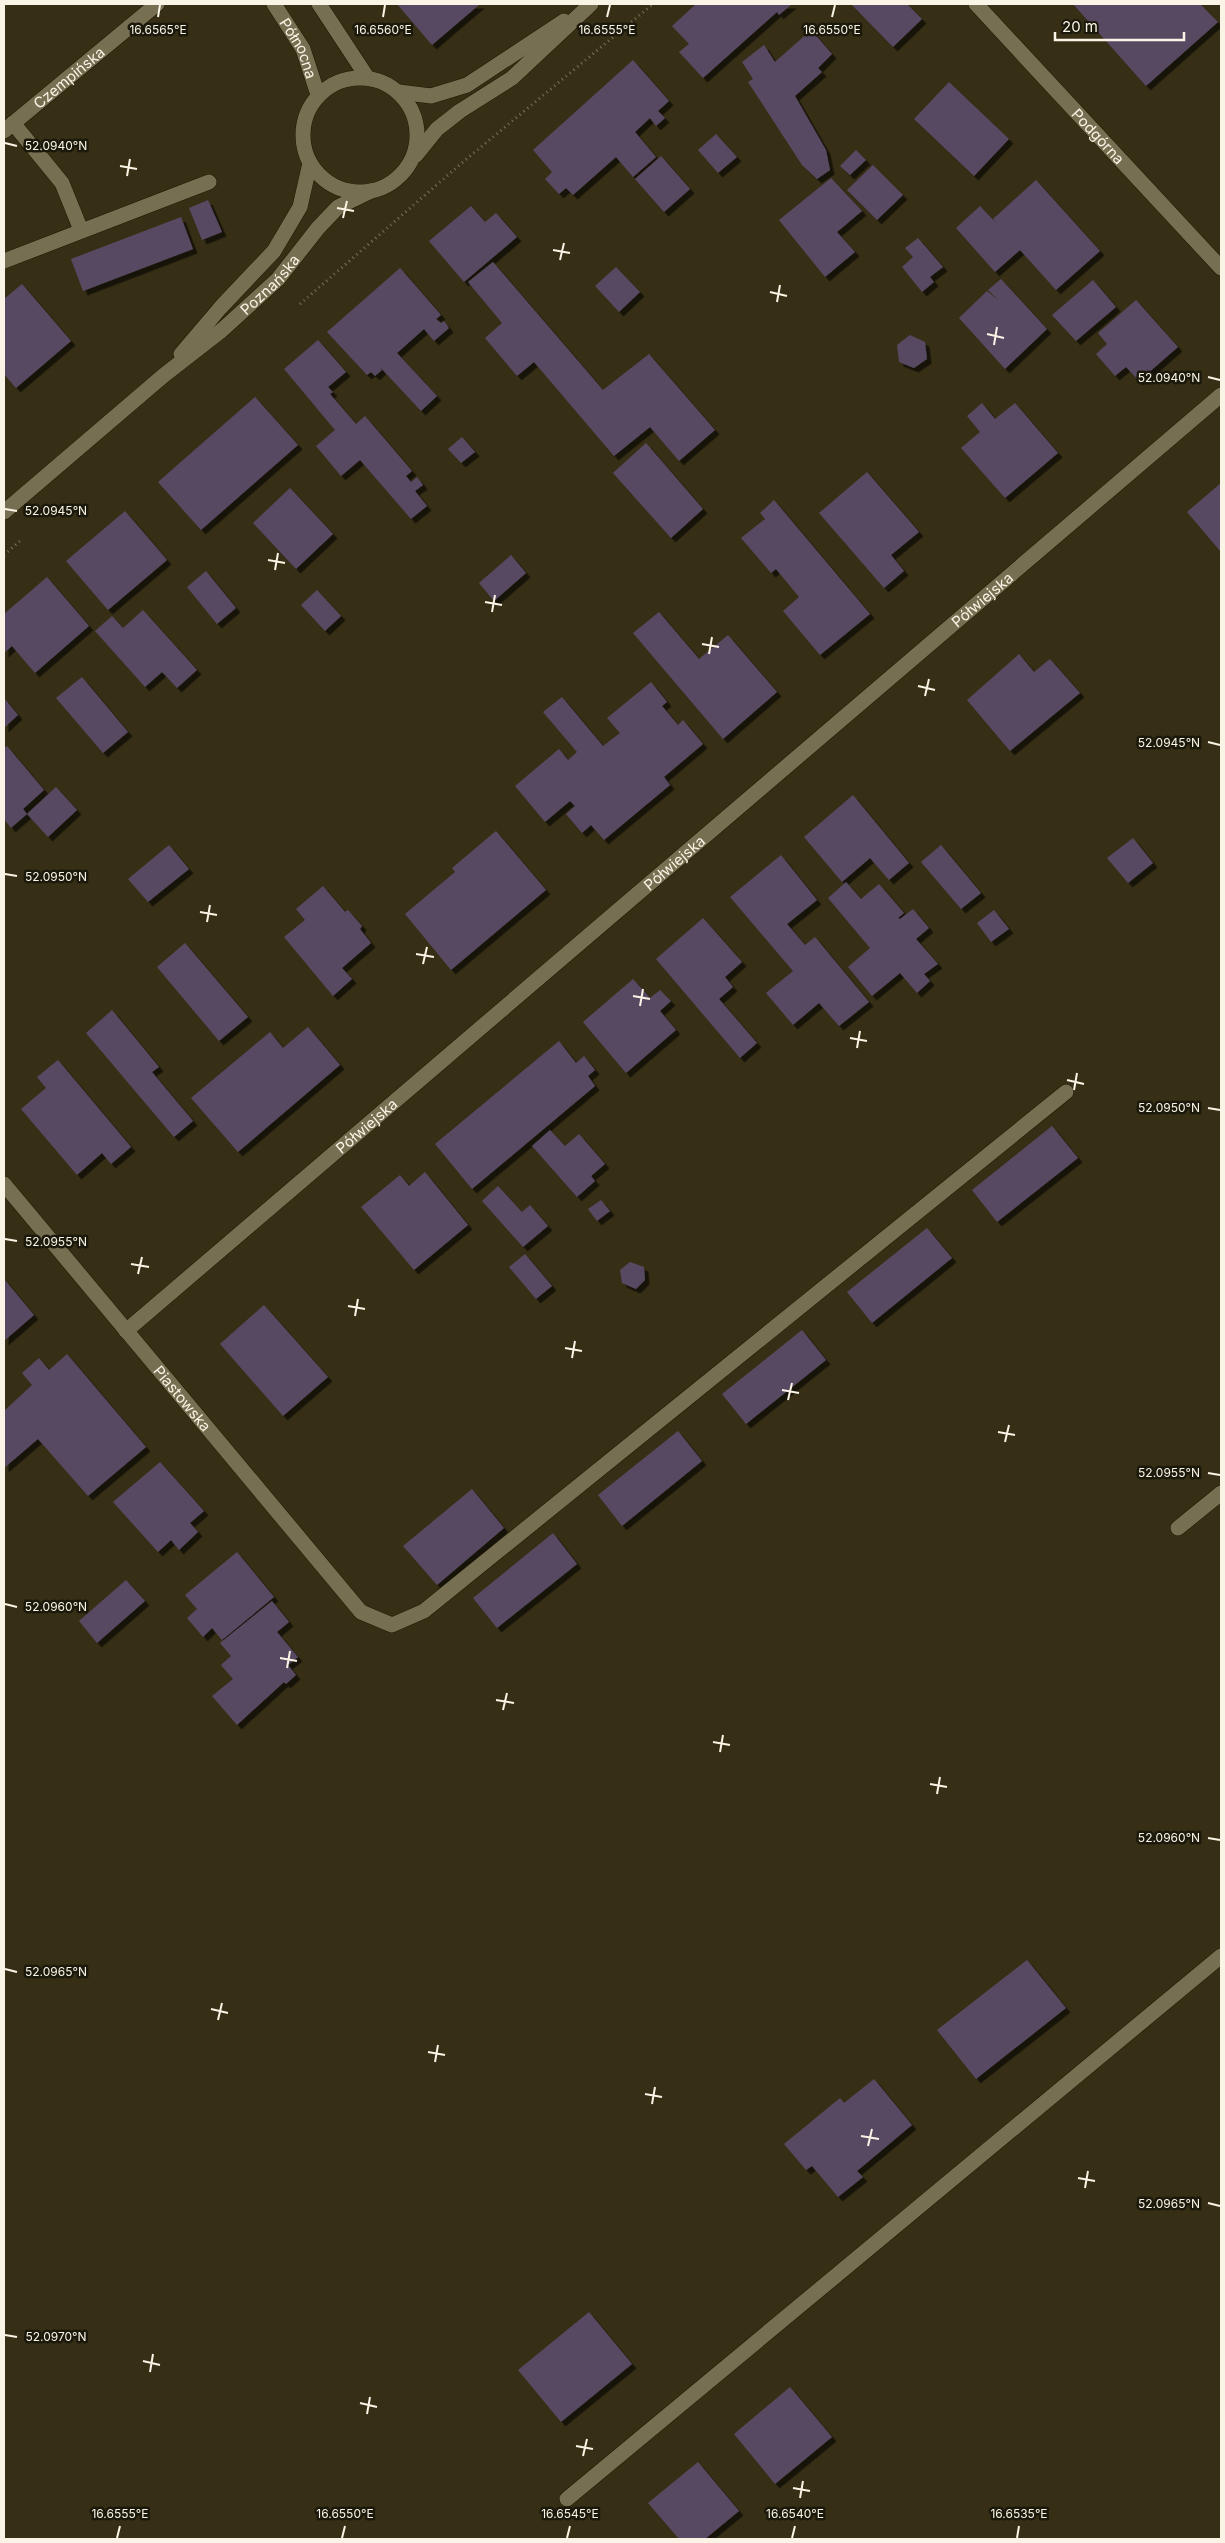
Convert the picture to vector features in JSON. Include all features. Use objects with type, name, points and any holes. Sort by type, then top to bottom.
[{"type":"street","name":"Północna","points":[[274,4],[303,49],[318,96]]},
{"type":"street","points":[[318,4],[367,77]]},
{"type":"street","name":"Podgórna","points":[[976,4],[1221,268]]},
{"type":"street","name":"Czempińska","points":[[8,127],[151,5]]},
{"type":"street","points":[[399,92],[432,96],[466,85],[590,5]]},
{"type":"street","points":[[412,159],[417,142],[417,124],[410,107],[399,92],[384,82],[367,77],[349,78],[332,84],[318,96],[308,110],[303,128],[304,146],[310,162],[321,176],[336,187],[353,192],[371,191],[388,185],[402,174],[437,129],[460,111],[512,78],[590,5]]},
{"type":"street","points":[[8,127],[62,183],[81,230]]},
{"type":"street","name":"Poznańska","points":[[163,376],[220,307],[274,251],[300,207],[310,162]]},
{"type":"street","points":[[4,261],[209,182]]},
{"type":"street","name":"Poznańska","points":[[4,512],[163,376],[222,330],[278,279],[318,228],[338,208],[371,191]]},
{"type":"street","name":"Półwiejska","points":[[126,1330],[1221,395]]},
{"type":"street","name":"Piastowska","points":[[4,1184],[361,1612],[392,1625],[424,1611],[1066,1092]]},
{"type":"street","points":[[1178,1528],[1221,1493]]},
{"type":"street","points":[[567,2499],[1221,1956]]},
{"type":"path","points":[[299,305],[463,162],[653,4]]},
{"type":"path","points":[[4,554],[26,535]]},
{"type":"building","points":[[397,4],[480,4],[432,45]]},
{"type":"building","points":[[696,4],[792,4],[779,15],[777,12],[703,78],[679,52],[689,44],[672,26]]},
{"type":"building","points":[[851,4],[907,4],[922,19],[893,47]]},
{"type":"building","points":[[1073,4],[1200,4],[1218,22],[1146,86]]},
{"type":"building","points":[[811,30],[832,54],[818,68],[822,72],[795,96],[826,150],[830,170],[817,179],[802,165],[748,82],[753,79],[742,62],[764,45],[775,62]]},
{"type":"building","points":[[633,60],[669,101],[658,111],[665,118],[656,126],[650,118],[635,132],[656,157],[633,177],[616,157],[573,195],[566,188],[559,194],[545,179],[552,172],[533,150]]},
{"type":"building","points":[[949,82],[1009,139],[974,176],[914,119]]},
{"type":"building","points":[[716,134],[737,157],[718,173],[698,150]]},
{"type":"building","points":[[856,150],[866,160],[850,175],[840,166]]},
{"type":"building","points":[[661,156],[690,189],[664,212],[635,179]]},
{"type":"building","points":[[873,165],[903,195],[877,220],[847,190]]},
{"type":"building","points":[[831,178],[862,211],[837,232],[855,252],[825,277],[779,220]]},
{"type":"building","points":[[1036,180],[1100,251],[1056,290],[1020,250],[995,272],[956,228],[980,206],[998,225],[993,219]]},
{"type":"building","points":[[208,200],[222,232],[202,240],[189,208]]},
{"type":"building","points":[[471,206],[485,222],[496,213],[517,237],[464,282],[429,241]]},
{"type":"building","points":[[181,217],[193,249],[83,291],[71,259]]},
{"type":"building","points":[[918,238],[943,267],[930,277],[934,282],[922,292],[902,267],[913,257],[905,248]]},
{"type":"building","points":[[493,262],[603,390],[649,354],[715,430],[679,461],[650,427],[614,456],[534,362],[517,376],[485,338],[502,323],[468,282]]},
{"type":"building","points":[[616,267],[640,292],[619,312],[595,286]]},
{"type":"building","points":[[400,268],[441,315],[436,319],[441,323],[444,321],[449,328],[434,341],[424,329],[397,353],[437,396],[421,411],[379,366],[382,370],[375,376],[371,372],[367,375],[327,332]]},
{"type":"building","points":[[1001,279],[1047,329],[1005,369],[959,318],[987,291],[999,301],[988,290]]},
{"type":"building","points":[[1093,280],[1116,307],[1076,341],[1052,315]]},
{"type":"building","points":[[22,284],[71,341],[16,388],[4,374],[4,299]]},
{"type":"building","points":[[1136,300],[1178,347],[1139,381],[1126,367],[1115,376],[1096,354],[1107,344],[1098,333]]},
{"type":"building","points":[[910,335],[925,342],[927,359],[914,368],[899,362],[897,345]]},
{"type":"building","points":[[318,340],[346,372],[328,387],[333,392],[330,394],[356,424],[365,416],[412,471],[406,476],[411,482],[417,477],[423,485],[415,491],[427,506],[411,519],[360,460],[341,476],[316,446],[335,430],[284,369]]},
{"type":"building","points":[[255,397],[298,445],[201,530],[158,482]]},
{"type":"building","points":[[982,403],[995,419],[1015,403],[1058,453],[1005,498],[961,448],[980,432],[967,416]]},
{"type":"building","points":[[462,437],[475,452],[461,463],[448,449]]},
{"type":"building","points":[[646,443],[703,509],[671,538],[613,473]]},
{"type":"building","points":[[867,472],[919,532],[891,555],[904,571],[884,588],[819,513]]},
{"type":"building","points":[[1221,483],[1221,552],[1187,512]]},
{"type":"building","points":[[290,488],[333,534],[296,569],[253,523]]},
{"type":"building","points":[[774,500],[870,614],[820,655],[783,611],[799,597],[776,569],[771,573],[741,538],[765,519],[760,513]]},
{"type":"building","points":[[125,511],[167,560],[108,610],[66,561]]},
{"type":"building","points":[[511,555],[526,573],[494,601],[479,583]]},
{"type":"building","points":[[206,571],[236,608],[217,624],[187,587]]},
{"type":"building","points":[[47,577],[89,626],[35,673],[12,646],[4,653],[4,614]]},
{"type":"building","points":[[317,590],[341,616],[325,631],[301,605]]},
{"type":"building","points":[[143,610],[197,670],[177,688],[162,672],[145,687],[95,631],[112,616],[123,628]]},
{"type":"building","points":[[659,612],[699,659],[728,635],[777,692],[723,739],[633,633]]},
{"type":"building","points":[[1019,654],[1034,672],[1050,659],[1080,693],[1010,751],[967,700]]},
{"type":"building","points":[[82,677],[128,732],[103,753],[56,698]]},
{"type":"building","points":[[651,682],[667,702],[662,706],[678,725],[683,720],[703,744],[664,777],[670,785],[604,840],[591,825],[582,833],[566,814],[575,806],[570,801],[545,822],[515,786],[559,749],[568,760],[577,752],[543,712],[562,697],[603,746],[620,733],[607,718]]},
{"type":"building","points":[[4,698],[18,715],[4,728]]},
{"type":"building","points":[[7,746],[44,790],[23,809],[27,814],[11,828],[4,819],[4,748]]},
{"type":"building","points":[[56,787],[77,810],[48,837],[27,814]]},
{"type":"building","points":[[853,795],[909,863],[889,880],[870,858],[842,882],[804,837]]},
{"type":"building","points":[[496,831],[546,890],[451,970],[405,914],[455,872],[452,868]]},
{"type":"building","points":[[1133,838],[1153,863],[1128,883],[1107,858]]},
{"type":"building","points":[[169,845],[189,869],[148,902],[128,879]]},
{"type":"building","points":[[941,845],[981,893],[961,909],[921,862]]},
{"type":"building","points":[[781,855],[817,900],[787,924],[805,945],[815,937],[869,1002],[839,1026],[819,1003],[793,1025],[766,993],[793,971],[730,897]]},
{"type":"building","points":[[846,882],[861,899],[879,884],[904,913],[898,918],[900,919],[913,909],[929,928],[916,939],[938,964],[924,974],[930,981],[917,993],[900,973],[872,996],[848,967],[870,948],[828,898]]},
{"type":"building","points":[[323,886],[345,912],[348,910],[362,926],[360,929],[371,943],[342,968],[352,979],[333,996],[284,937],[305,920],[296,909]]},
{"type":"building","points":[[994,910],[1009,929],[991,942],[977,923]]},
{"type":"building","points":[[703,918],[742,962],[725,977],[733,987],[719,999],[757,1043],[740,1058],[656,959]]},
{"type":"building","points":[[185,943],[248,1017],[219,1041],[157,967]]},
{"type":"building","points":[[633,979],[650,998],[660,990],[671,1001],[660,1011],[676,1030],[626,1073],[583,1022]]},
{"type":"building","points":[[112,1010],[159,1067],[152,1072],[193,1121],[174,1137],[86,1033]]},
{"type":"building","points":[[308,1027],[340,1065],[238,1152],[191,1098],[270,1032],[283,1048]]},
{"type":"building","points":[[559,1041],[576,1063],[584,1056],[595,1070],[588,1076],[595,1086],[472,1189],[435,1144]]},
{"type":"building","points":[[58,1060],[131,1147],[111,1164],[102,1153],[77,1175],[21,1109],[46,1088],[37,1077]]},
{"type":"building","points":[[1052,1126],[1078,1158],[997,1222],[972,1190]]},
{"type":"building","points":[[550,1130],[565,1146],[579,1134],[605,1164],[591,1176],[595,1181],[577,1197],[532,1146]]},
{"type":"building","points":[[425,1172],[468,1225],[414,1270],[361,1207],[400,1175],[409,1186]]},
{"type":"building","points":[[498,1186],[522,1212],[530,1205],[548,1226],[523,1247],[482,1201]]},
{"type":"building","points":[[601,1200],[610,1211],[597,1221],[588,1209]]},
{"type":"building","points":[[927,1228],[952,1258],[872,1323],[847,1292]]},
{"type":"building","points":[[525,1254],[552,1286],[536,1299],[509,1267]]},
{"type":"building","points":[[630,1262],[644,1267],[645,1280],[636,1289],[622,1283],[620,1270]]},
{"type":"building","points":[[4,1279],[34,1315],[4,1341]]},
{"type":"building","points":[[264,1305],[328,1377],[283,1416],[220,1344]]},
{"type":"building","points":[[802,1330],[826,1360],[746,1424],[722,1394]]},
{"type":"building","points":[[67,1354],[146,1447],[88,1496],[38,1439],[4,1468],[4,1411],[32,1385],[22,1373],[39,1358],[49,1370]]},
{"type":"building","points":[[678,1431],[702,1461],[622,1526],[598,1495]]},
{"type":"building","points":[[160,1462],[204,1511],[190,1523],[198,1532],[179,1550],[171,1540],[158,1552],[113,1502]]},
{"type":"building","points":[[472,1489],[504,1528],[437,1585],[403,1546]]},
{"type":"building","points":[[553,1533],[577,1564],[497,1628],[473,1598]]},
{"type":"building","points":[[237,1552],[274,1597],[222,1640],[212,1628],[203,1637],[187,1618],[197,1609],[185,1595]]},
{"type":"building","points":[[126,1580],[145,1601],[97,1643],[79,1621]]},
{"type":"building","points":[[272,1601],[289,1622],[277,1632],[298,1657],[288,1665],[296,1675],[286,1684],[284,1682],[237,1725],[212,1696],[233,1679],[221,1665],[231,1656],[220,1643]]},
{"type":"building","points":[[1027,1960],[1066,2008],[976,2079],[937,2030]]},
{"type":"building","points":[[874,2079],[912,2125],[857,2171],[863,2177],[838,2197],[812,2166],[806,2170],[784,2144],[840,2098],[844,2103]]},
{"type":"building","points":[[589,2312],[632,2364],[561,2422],[518,2370]]},
{"type":"building","points":[[790,2387],[832,2437],[775,2484],[734,2434]]},
{"type":"building","points":[[698,2462],[739,2511],[705,2539],[679,2539],[648,2503]]}]
